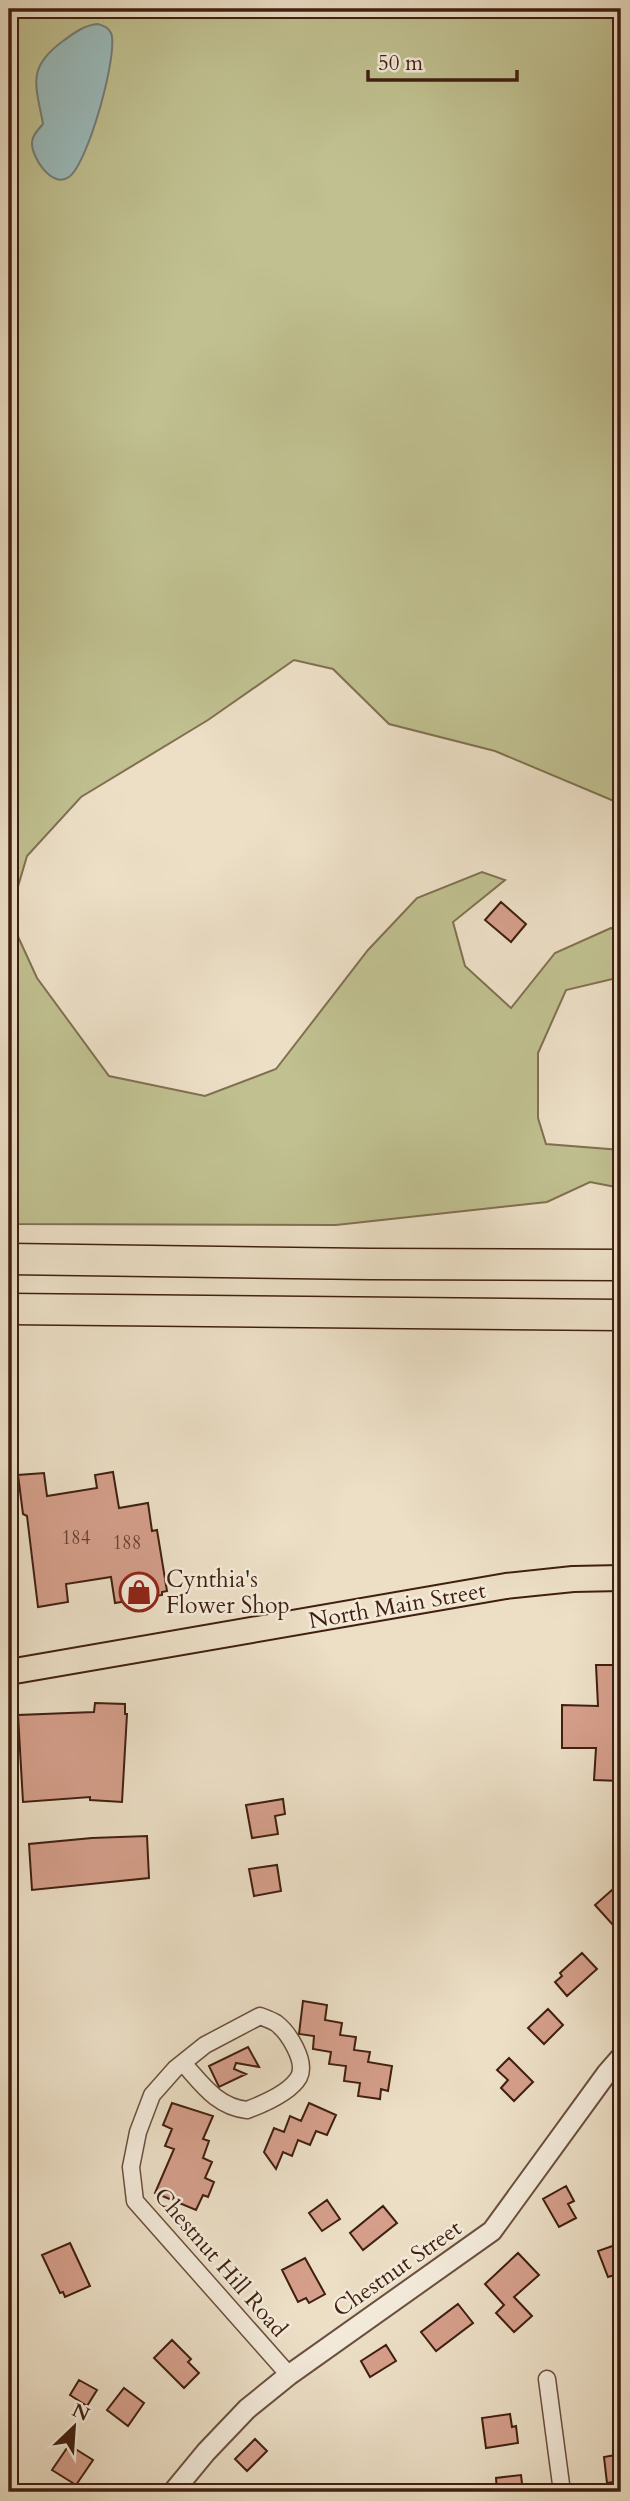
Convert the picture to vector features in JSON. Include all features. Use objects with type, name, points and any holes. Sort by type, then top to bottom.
[{"type":"highway","points":[[9,1259],[621,1265]]},
{"type":"highway","points":[[9,1310],[621,1315]]},
{"type":"main road","name":"North Main Street","points":[[9,1672],[492,1588],[573,1579],[621,1578]]},
{"type":"street","name":"Chestnut Hill Road","points":[[183,2063],[223,2104],[247,2110],[288,2088],[299,2076],[301,2064],[290,2039],[275,2022],[260,2016],[205,2045],[183,2063],[152,2095],[138,2132],[131,2167],[135,2201],[289,2375]]},
{"type":"street","name":"Chestnut Street","points":[[173,2492],[247,2409],[289,2375],[492,2231],[621,2057]]},
{"type":"street","points":[[547,2379],[562,2492]]},
{"type":"green space","points":[[9,9],[621,9],[621,804],[495,751],[389,724],[333,669],[294,660],[208,720],[81,797],[27,856],[9,917]]},
{"type":"green space","points":[[482,872],[505,880],[453,922],[465,966],[511,1008],[555,953],[611,928],[621,936],[621,977],[566,990],[538,1053],[538,1118],[546,1144],[621,1150],[621,1188],[590,1182],[547,1202],[336,1225],[9,1224],[9,917],[37,978],[109,1076],[205,1096],[276,1069],[368,950],[417,898]]},
{"type":"water","points":[[98,24],[110,31],[112,44],[100,107],[77,168],[69,177],[56,179],[44,170],[33,148],[33,137],[43,124],[36,78],[43,60],[51,51],[75,32]]},
{"type":"building","points":[[501,902],[526,924],[511,942],[485,920]]},
{"type":"building","points":[[113,1472],[119,1508],[148,1503],[152,1531],[157,1530],[167,1591],[162,1592],[162,1595],[115,1603],[111,1577],[66,1584],[68,1602],[38,1607],[27,1516],[23,1514],[18,1475],[44,1473],[47,1496],[97,1488],[95,1475]]},
{"type":"building","points":[[596,1665],[621,1665],[621,1781],[594,1780],[596,1748],[562,1748],[562,1705],[598,1706]]},
{"type":"building","points":[[95,1703],[125,1704],[127,1714],[122,1802],[90,1800],[90,1797],[23,1802],[18,1715],[94,1712]]},
{"type":"building","points":[[283,1799],[285,1814],[275,1816],[278,1834],[252,1838],[246,1805]]},
{"type":"building","points":[[147,1836],[149,1878],[32,1890],[29,1844]]},
{"type":"building","points":[[277,1865],[281,1891],[254,1896],[249,1869]]},
{"type":"building","points":[[621,1882],[621,1934],[595,1905]]},
{"type":"building","points":[[582,1953],[597,1969],[567,1996],[555,1982],[562,1976],[560,1973]]},
{"type":"building","points":[[303,2001],[327,2005],[325,2020],[342,2023],[340,2035],[356,2037],[354,2050],[370,2052],[368,2062],[392,2066],[388,2091],[381,2089],[380,2099],[358,2096],[360,2083],[344,2081],[346,2066],[329,2064],[331,2052],[313,2049],[314,2036],[299,2034]]},
{"type":"building","points":[[548,2009],[563,2025],[544,2044],[528,2028]]},
{"type":"building","points":[[248,2047],[259,2067],[236,2063],[234,2069],[246,2074],[219,2087],[209,2066]]},
{"type":"building","points":[[509,2058],[533,2082],[514,2101],[501,2088],[508,2080],[497,2070]]},
{"type":"building","points":[[172,2103],[213,2116],[203,2139],[209,2141],[203,2158],[212,2162],[205,2178],[214,2182],[208,2197],[203,2195],[196,2210],[155,2193],[174,2149],[165,2146],[172,2129],[163,2125]]},
{"type":"building","points":[[309,2103],[336,2115],[327,2135],[316,2131],[310,2145],[298,2140],[292,2156],[283,2152],[276,2169],[264,2152],[274,2128],[284,2132],[290,2116],[301,2121]]},
{"type":"building","points":[[566,2186],[574,2201],[568,2204],[576,2218],[559,2227],[543,2199]]},
{"type":"building","points":[[327,2200],[340,2219],[322,2231],[309,2213]]},
{"type":"building","points":[[383,2206],[397,2223],[363,2250],[350,2233]]},
{"type":"building","points":[[70,2243],[90,2286],[65,2297],[63,2292],[60,2293],[42,2255]]},
{"type":"building","points":[[621,2243],[621,2273],[608,2277],[598,2251]]},
{"type":"building","points":[[518,2253],[539,2275],[514,2297],[532,2316],[514,2332],[496,2313],[504,2305],[485,2284]]},
{"type":"building","points":[[305,2258],[325,2294],[309,2303],[306,2298],[298,2302],[282,2270]]},
{"type":"building","points":[[458,2304],[473,2323],[436,2351],[421,2332]]},
{"type":"building","points":[[172,2340],[191,2359],[188,2362],[199,2373],[184,2388],[154,2358]]},
{"type":"building","points":[[386,2345],[396,2361],[370,2377],[361,2361]]},
{"type":"building","points":[[79,2380],[97,2390],[87,2406],[70,2395]]},
{"type":"building","points":[[124,2388],[144,2403],[128,2426],[107,2410]]},
{"type":"building","points":[[510,2414],[512,2427],[516,2426],[518,2443],[486,2448],[482,2418]]},
{"type":"building","points":[[255,2439],[267,2451],[247,2471],[235,2459]]},
{"type":"building","points":[[69,2445],[93,2460],[76,2485],[52,2470]]},
{"type":"building","points":[[621,2454],[621,2481],[607,2483],[604,2457]]},
{"type":"building","points":[[521,2475],[523,2492],[497,2492],[496,2478]]},
{"type":"place","name":"Cynthia's Flower Shop","points":[[139,1592]]}]
